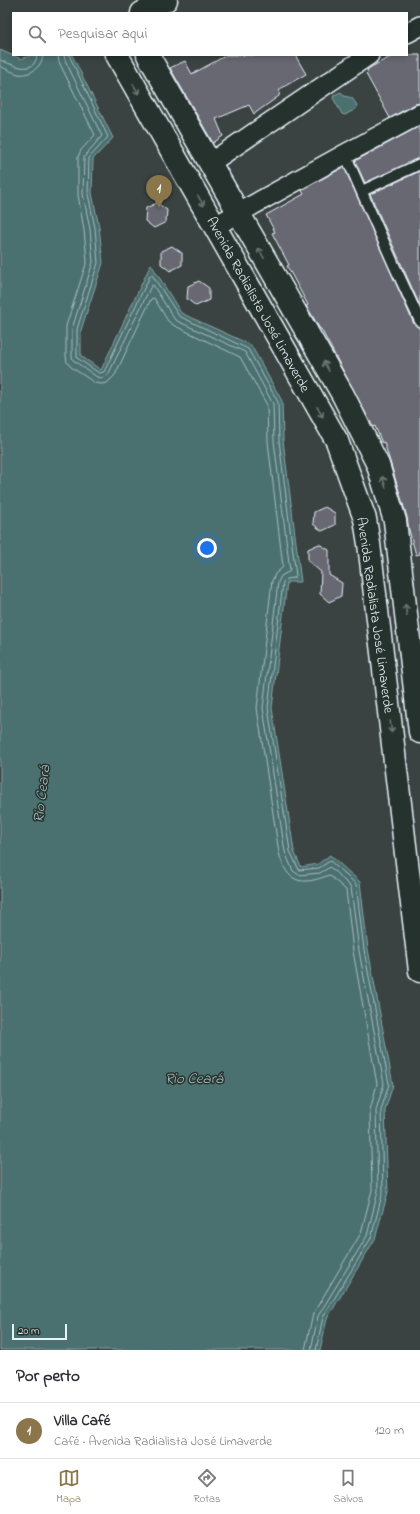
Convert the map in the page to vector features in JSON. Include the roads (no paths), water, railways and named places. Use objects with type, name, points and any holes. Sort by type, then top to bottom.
[{"type":"main road","points":[[144,12],[166,0]]},
{"type":"main road","name":"Avenida Radialista José Limaverde","points":[[118,56],[336,441],[365,520],[412,834],[420,971]]},
{"type":"main road","name":"Avenida Radialista José Limaverde","points":[[149,56],[343,395],[378,465],[395,521],[420,732]]},
{"type":"street","points":[[408,32],[420,26]]},
{"type":"street","points":[[210,163],[368,56]]},
{"type":"street","points":[[215,226],[420,114]]},
{"type":"lane","points":[[345,154],[420,321]]},
{"type":"lane","points":[[362,191],[420,164]]},
{"type":"water","name":"Rio Ceará","points":[[0,50],[21,59],[29,56],[72,56],[113,138],[93,159],[92,193],[99,227],[103,263],[81,330],[81,356],[101,370],[151,264],[181,313],[251,345],[282,401],[283,440],[301,582],[287,582],[272,708],[294,851],[301,867],[318,864],[330,855],[360,882],[368,949],[393,1085],[385,1110],[388,1192],[375,1239],[327,1319],[320,1350],[0,1350]]},
{"type":"water","points":[[341,92],[344,96],[352,98],[357,105],[356,109],[345,115],[342,114],[333,98],[334,95]]},
{"type":"place","name":"Villa Café","points":[[159,208]]}]
